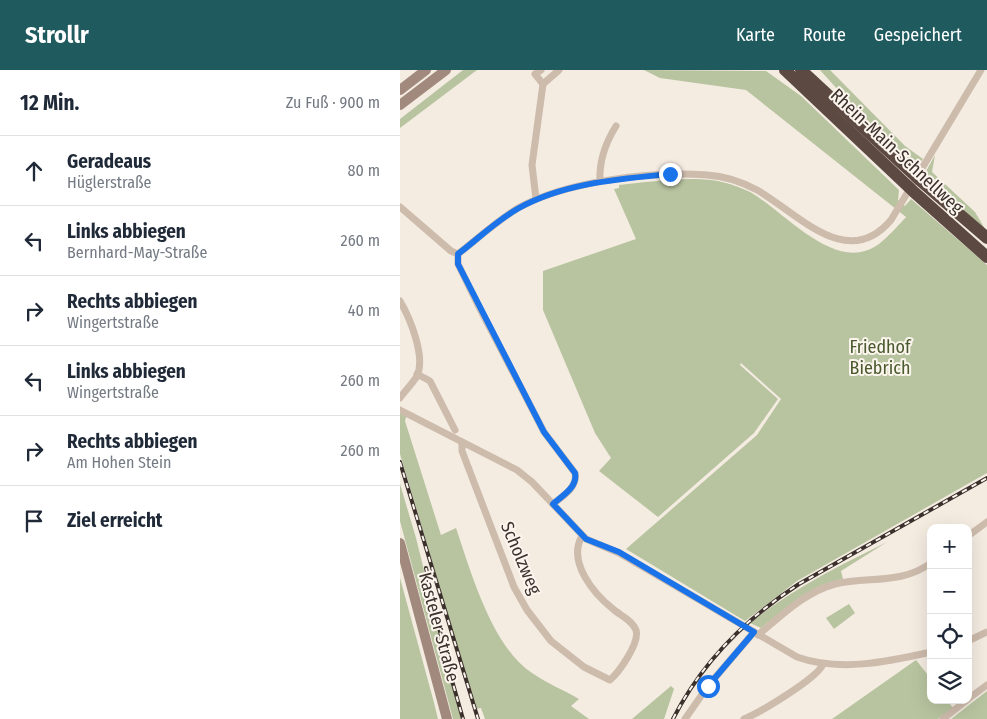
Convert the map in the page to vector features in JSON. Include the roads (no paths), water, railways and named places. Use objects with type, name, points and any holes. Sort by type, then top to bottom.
[{"type":"highway","points":[[772,70],[826,110]]},
{"type":"highway","name":"Rhein-Main-Schnellweg","points":[[785,70],[826,110],[987,257]]},
{"type":"highway","name":"Rhein-Main-Schnellweg","points":[[801,70],[844,111],[987,238]]},
{"type":"highway","points":[[812,70],[844,111]]},
{"type":"main road","points":[[400,90],[426,70]]},
{"type":"main road","points":[[400,106],[446,70]]},
{"type":"main road","name":"Kasteler Straße","points":[[400,542],[447,719]]},
{"type":"street","points":[[540,70],[535,74],[543,84]]},
{"type":"street","points":[[536,199],[532,164],[543,84],[559,70]]},
{"type":"street","points":[[458,254],[514,211],[536,199],[600,181],[689,174],[728,178],[757,190],[827,236],[848,241],[862,240],[876,234],[887,226],[981,70]]},
{"type":"street","points":[[600,181],[601,162],[607,143],[616,126]]},
{"type":"street","points":[[400,207],[451,251],[458,254]]},
{"type":"street","points":[[458,254],[458,264],[479,308],[544,432],[575,473],[576,479],[573,485],[553,504]]},
{"type":"street","points":[[400,301],[408,315],[416,341],[418,374],[400,398]]},
{"type":"street","points":[[418,374],[430,381],[456,430]]},
{"type":"street","points":[[400,410],[517,470],[532,482],[582,536],[619,552],[796,657],[823,664],[860,664],[927,653]]},
{"type":"street","name":"Scholzweg","points":[[462,442],[462,451],[514,587],[527,610],[551,641],[584,667],[610,680],[635,645],[636,632],[632,623],[603,600],[585,576],[577,554],[582,536]]},
{"type":"street","points":[[972,533],[987,522]]},
{"type":"street","points":[[685,719],[708,686],[754,633],[797,603],[823,588],[849,581],[893,579],[910,575],[927,565]]},
{"type":"street","points":[[972,639],[987,632]]},
{"type":"street","points":[[744,719],[770,706],[817,672],[823,664]]},
{"type":"street","points":[[972,697],[987,685]]},
{"type":"street","points":[[942,719],[963,704]]},
{"type":"railway","points":[[400,462],[478,719]]},
{"type":"railway","points":[[673,719],[711,660],[743,627],[779,598],[799,584],[987,478]]},
{"type":"railway","points":[[426,568],[447,663],[463,719]]},
{"type":"park label","name":"Friedhof Biebrich","points":[[880,357]]}]
